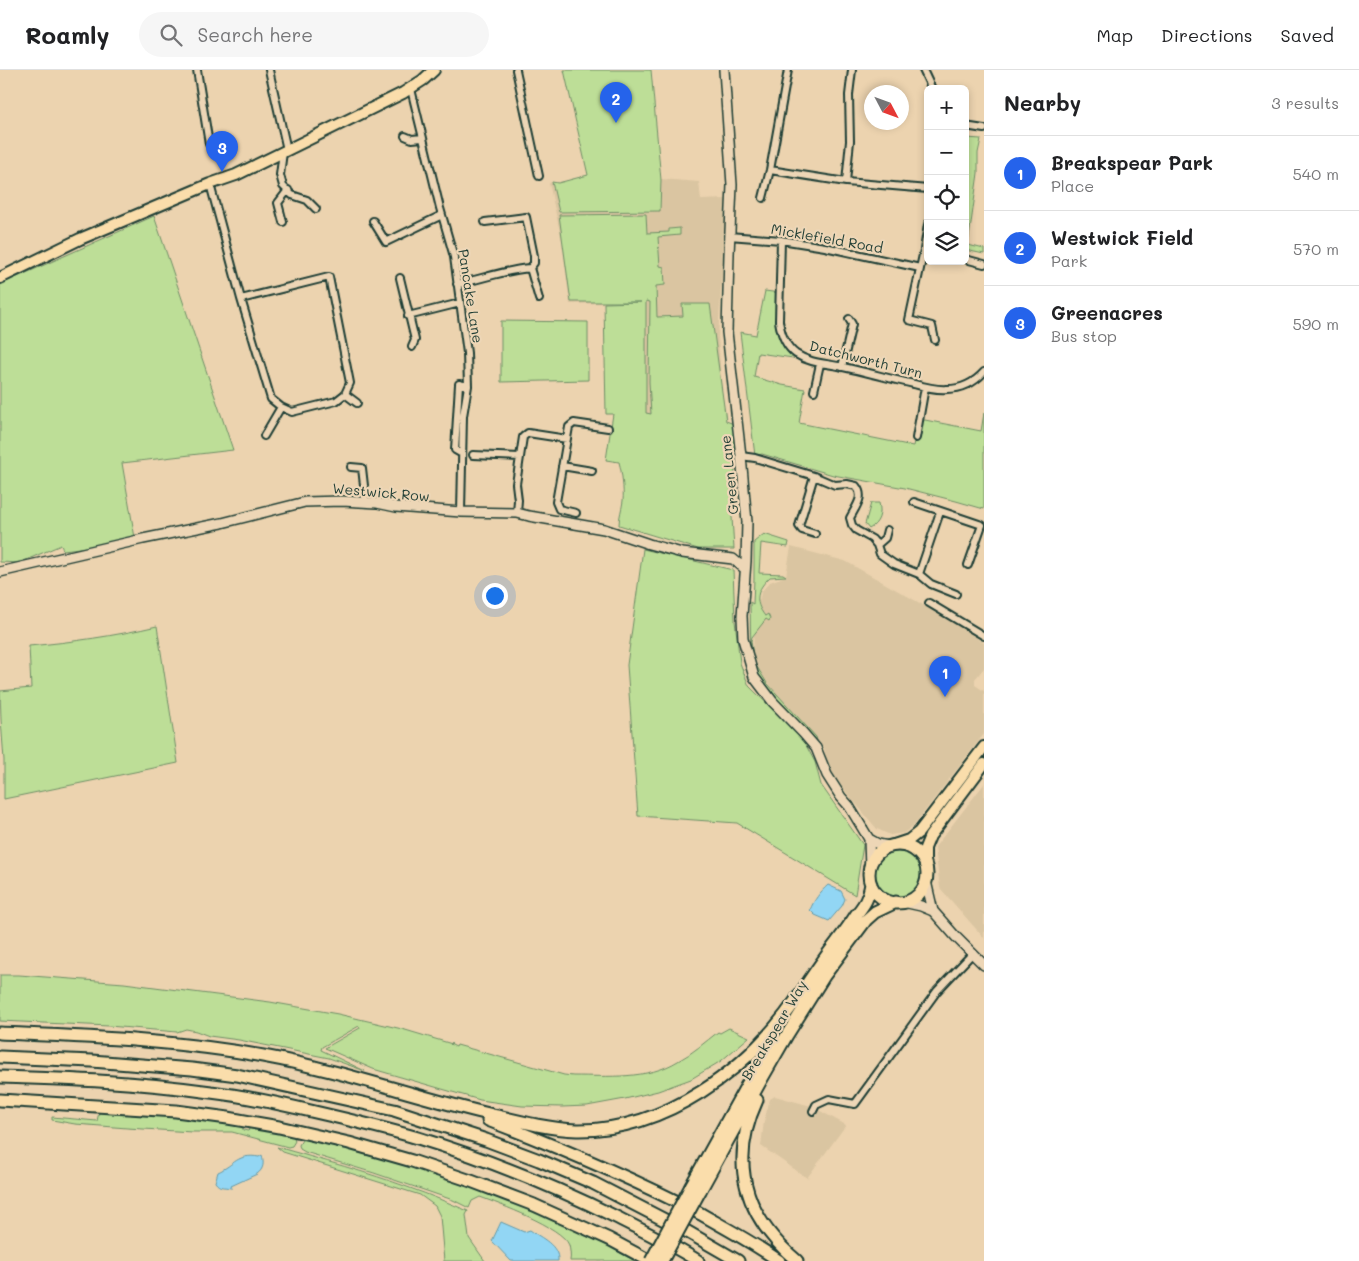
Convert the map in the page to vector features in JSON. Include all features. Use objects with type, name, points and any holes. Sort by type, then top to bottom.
[{"type":"highway","points":[[902,845],[910,847],[922,857],[925,864],[927,872],[926,881],[918,895],[910,900],[890,901],[878,895],[871,884],[869,876],[873,859],[880,851],[891,846],[902,845]]},
{"type":"highway","name":"Breakspear Way","points":[[786,1015],[866,901],[871,884]]},
{"type":"highway","name":"Breakspear Way","points":[[695,1189],[824,976],[866,920],[875,912],[899,902]]},
{"type":"highway","points":[[0,1033],[80,1036],[156,1042],[263,1056],[304,1064],[432,1100],[537,1125],[579,1130],[638,1121],[666,1112],[714,1083],[760,1045],[786,1015]]},
{"type":"highway","points":[[662,1261],[695,1189],[786,1015]]},
{"type":"highway","points":[[787,1036],[754,1105],[749,1121],[743,1157],[748,1196],[756,1214],[778,1244],[797,1261]]},
{"type":"highway","points":[[0,1057],[92,1061],[192,1069],[238,1075],[394,1110],[494,1143],[584,1179],[686,1231],[738,1261]]},
{"type":"highway","points":[[0,1077],[104,1081],[203,1091],[270,1102],[360,1122],[418,1138],[527,1177],[585,1202],[698,1261]]},
{"type":"highway","points":[[0,1100],[176,1111],[280,1127],[349,1143],[412,1161],[534,1205],[609,1239],[651,1261],[695,1189]]},
{"type":"highway","points":[[432,1100],[564,1150],[664,1195],[734,1232],[779,1261]]},
{"type":"highway","points":[[0,1106],[82,1105]]},
{"type":"main road","points":[[0,278],[80,239],[210,184],[236,175],[285,152],[411,89],[434,70]]},
{"type":"main road","points":[[891,846],[909,840],[920,832],[984,747]]},
{"type":"main road","points":[[925,864],[925,848],[930,836],[984,764]]},
{"type":"street","points":[[197,70],[209,144]]},
{"type":"street","points":[[270,70],[285,152],[280,175],[283,186],[292,195],[307,200],[316,209]]},
{"type":"street","points":[[516,70],[539,176]]},
{"type":"street","name":"Green Lane","points":[[724,70],[732,185],[727,332],[747,522],[742,616],[743,639],[754,677],[773,702],[816,748],[827,776],[849,806],[869,839],[870,868]]},
{"type":"street","points":[[763,198],[770,170],[788,70]]},
{"type":"street","points":[[846,182],[850,141],[848,95],[852,70]]},
{"type":"street","points":[[924,70],[930,85]]},
{"type":"street","name":"Pancake Lane","points":[[411,89],[454,257],[467,353],[468,386],[460,416]]},
{"type":"street","points":[[969,127],[984,129]]},
{"type":"street","points":[[405,136],[412,140],[422,138]]},
{"type":"street","points":[[770,170],[846,182],[924,189]]},
{"type":"street","points":[[210,184],[241,299],[271,399],[281,407],[292,412],[336,401],[345,394],[350,383],[329,277],[241,299]]},
{"type":"street","points":[[283,222],[278,203],[288,190]]},
{"type":"street","points":[[373,221],[386,242],[442,215]]},
{"type":"street","points":[[458,284],[480,280],[506,271],[530,268],[534,263],[526,217],[485,222]]},
{"type":"street","name":"Micklefield Road","points":[[730,236],[782,240],[825,247],[920,268]]},
{"type":"street","name":"Datchworth Turn","points":[[782,240],[780,333],[794,352],[807,360],[820,364],[842,367],[941,389],[955,388],[981,380],[984,372]]},
{"type":"street","points":[[924,257],[909,320],[932,326],[935,340]]},
{"type":"street","points":[[969,260],[984,264]]},
{"type":"street","points":[[530,268],[539,299]]},
{"type":"street","points":[[400,278],[415,340],[412,347]]},
{"type":"street","points":[[408,316],[460,304]]},
{"type":"street","points":[[842,367],[852,324],[849,320]]},
{"type":"street","points":[[814,391],[820,364]]},
{"type":"street","points":[[461,512],[462,454],[455,450],[460,416],[458,384],[468,386]]},
{"type":"street","points":[[916,438],[925,386]]},
{"type":"street","points":[[345,394],[357,403]]},
{"type":"street","points":[[264,436],[281,407]]},
{"type":"street","points":[[576,513],[559,509],[556,502],[569,427],[574,423],[608,428]]},
{"type":"street","points":[[517,513],[516,484],[523,437],[528,433],[567,439]]},
{"type":"street","points":[[473,455],[520,457]]},
{"type":"street","points":[[741,456],[755,458],[835,484],[856,486],[860,490],[861,497],[850,518],[856,530],[872,539],[878,545],[880,554],[894,564],[919,574],[931,584],[956,594]]},
{"type":"street","points":[[562,466],[592,471]]},
{"type":"street","points":[[351,467],[362,468],[366,503]]},
{"type":"street","points":[[814,476],[799,526],[802,530],[815,534]]},
{"type":"street","name":"Westwick Row","points":[[0,572],[222,523],[306,502],[342,501],[461,512],[517,513],[604,529],[682,553],[733,559]]},
{"type":"street","points":[[914,502],[982,526],[968,565]]},
{"type":"street","points":[[919,574],[940,512]]},
{"type":"street","points":[[878,545],[884,538],[887,530]]},
{"type":"street","points":[[745,569],[733,559],[746,548]]},
{"type":"street","points":[[929,603],[984,636]]},
{"type":"street","points":[[869,839],[878,844],[891,846]]},
{"type":"street","points":[[926,881],[933,911]]},
{"type":"street","points":[[899,902],[922,906],[933,911],[984,965]]},
{"type":"street","points":[[813,1111],[816,1105],[829,1098],[854,1104],[937,991],[972,954]]},
{"type":"shaded area","points":[[661,179],[699,182],[701,200],[727,199],[718,337],[722,391],[727,422],[646,414],[646,302],[570,304],[562,241],[549,183],[552,182],[559,212],[660,211]]},
{"type":"shaded area","points":[[791,547],[845,561],[957,624],[984,643],[984,668],[975,679],[975,685],[984,691],[984,734],[914,825],[904,833],[890,835],[877,829],[841,786],[828,766],[824,748],[775,693],[759,670],[753,652],[754,628],[761,592],[770,582],[786,576]]},
{"type":"shaded area","points":[[984,784],[984,938],[940,888],[935,847]]},
{"type":"shaded area","points":[[775,1096],[811,1106],[846,1125],[807,1178],[761,1146],[764,1121],[770,1099]]},
{"type":"green space","points":[[564,70],[651,70],[661,180],[660,211],[559,212],[552,182],[558,183],[588,175]]},
{"type":"green space","points":[[969,138],[981,139],[978,153],[978,173],[969,238]]},
{"type":"green space","points":[[646,214],[647,233],[669,232],[669,229],[680,228],[680,235],[658,237],[660,266],[664,267],[665,285],[656,286],[657,317],[683,316],[682,304],[710,304],[726,421],[734,424],[735,490],[732,517],[734,549],[698,549],[619,525],[623,504],[621,471],[619,462],[606,460],[613,414],[606,414],[604,303],[641,302],[571,302],[559,215]],"holes":[[[646,301],[650,302],[649,382],[651,414],[646,413]]]},
{"type":"green space","points":[[154,216],[233,450],[122,463],[135,538],[120,543],[63,550],[61,545],[19,563],[0,562],[0,285],[9,279]]},
{"type":"green space","points":[[969,245],[984,249],[984,254],[969,251]]},
{"type":"green space","points":[[765,291],[780,293],[779,321],[786,343],[807,360],[758,353],[754,377],[805,389],[799,423],[913,446],[918,421],[925,420],[981,431],[984,413],[984,509],[905,488],[833,475],[762,454],[755,456],[740,332],[756,335]]},
{"type":"green space","points":[[501,321],[588,322],[588,380],[501,382]]},
{"type":"green space","points":[[871,503],[879,503],[880,511],[879,518],[869,529],[865,524]]},
{"type":"green space","points":[[764,534],[789,542],[788,547],[761,543],[759,573],[783,574],[786,576],[770,577],[762,586],[758,595],[761,611],[765,616],[768,614],[770,619],[769,621],[766,619],[752,637],[754,662],[767,683],[816,737],[820,751],[769,696],[751,663],[750,602],[753,604],[754,542]]},
{"type":"green space","points":[[643,549],[733,570],[735,621],[740,663],[749,686],[802,738],[815,762],[821,785],[863,845],[855,895],[737,823],[638,816],[627,665]]},
{"type":"green space","points":[[157,626],[178,763],[4,799],[0,691],[31,688],[29,646],[125,633]]},
{"type":"green space","points":[[893,852],[903,852],[917,862],[921,875],[917,888],[911,894],[903,898],[893,898],[879,888],[875,880],[875,870],[885,856]]},
{"type":"green space","points":[[0,975],[124,983],[270,1002],[338,1014],[402,1029],[452,1044],[450,1044],[456,1047],[457,1045],[573,1076],[627,1076],[666,1067],[683,1058],[718,1032],[720,1033],[729,1028],[749,1037],[721,1061],[691,1079],[658,1091],[587,1106],[522,1106],[480,1100],[373,1069],[325,1048],[360,1028],[359,1026],[322,1047],[321,1050],[365,1071],[329,1058],[209,1036],[186,1029],[177,1032],[109,1026],[0,1021]]},
{"type":"green space","points":[[99,1112],[174,1116],[243,1126],[243,1130],[248,1131],[248,1128],[251,1128],[290,1134],[294,1137],[295,1141],[292,1146],[288,1147],[232,1132],[192,1132],[127,1128],[75,1124],[52,1120],[52,1117],[97,1121]]},
{"type":"green space","points":[[306,1137],[418,1169],[478,1189],[569,1227],[635,1261],[570,1261],[569,1245],[564,1238],[529,1217],[480,1197],[472,1201],[469,1208],[453,1200],[374,1173],[305,1152],[300,1149],[299,1145]]},
{"type":"green space","points":[[277,1147],[344,1166],[425,1193],[468,1211],[466,1215],[469,1238],[485,1261],[444,1261],[440,1216],[435,1206],[420,1195],[283,1152]]},
{"type":"water","points":[[828,885],[841,891],[845,899],[842,906],[829,921],[815,915],[810,910],[822,890]]},
{"type":"water","points":[[262,1155],[263,1166],[257,1174],[231,1186],[232,1188],[220,1186],[215,1182],[218,1172],[237,1160]]},
{"type":"water","points":[[501,1222],[524,1232],[530,1230],[544,1239],[556,1251],[558,1261],[511,1261],[492,1241]]},
{"type":"place","name":"Westwick Field","points":[[616,123]]},
{"type":"place","name":"Greenacres","points":[[222,172]]},
{"type":"place","name":"Breakspear Park","points":[[945,697]]}]
